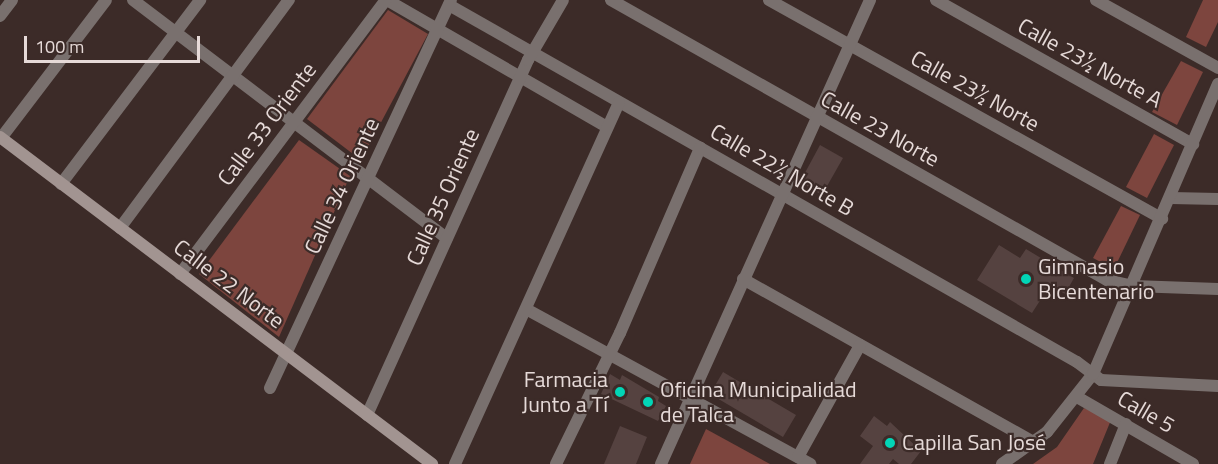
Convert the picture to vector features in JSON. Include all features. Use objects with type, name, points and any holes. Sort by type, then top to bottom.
[{"type":"street","points":[[0,16],[12,0]]},
{"type":"street","points":[[1,137],[106,0]]},
{"type":"street","points":[[133,0],[447,238]]},
{"type":"street","points":[[61,183],[200,0]]},
{"type":"street","points":[[120,228],[289,0]]},
{"type":"street","points":[[387,0],[607,128]]},
{"type":"street","name":"Calle 33 Oriente","points":[[180,274],[387,0]]},
{"type":"street","name":"Calle 35 Oriente","points":[[367,414],[520,77],[562,0]]},
{"type":"street","name":"Calle 23 Norte","points":[[611,0],[1099,276],[1133,286],[1218,289]]},
{"type":"street","name":"Calle 23½ Norte","points":[[769,0],[1162,219]]},
{"type":"street","points":[[661,464],[870,0]]},
{"type":"street","name":"Calle 23½ Norte A","points":[[936,0],[1193,144]]},
{"type":"street","points":[[1096,0],[1218,68]]},
{"type":"street","name":"Calle 34 Oriente","points":[[270,388],[450,3]]},
{"type":"street","name":"Calle 22½ Norte B","points":[[450,3],[1092,374]]},
{"type":"street","points":[[1002,464],[1035,443],[1077,397],[1092,374],[1133,286],[1193,144],[1214,103],[1218,84]]},
{"type":"street","points":[[455,464],[619,102]]},
{"type":"street","name":"Calle 22 Norte","points":[[1,137],[432,464]]},
{"type":"street","points":[[556,464],[609,353],[700,148]]},
{"type":"street","points":[[1170,198],[1218,199]]},
{"type":"street","points":[[743,279],[1035,443]]},
{"type":"street","points":[[525,309],[810,464]]},
{"type":"street","points":[[798,457],[860,345]]},
{"type":"street","points":[[1092,374],[1110,383],[1218,386]]},
{"type":"street","name":"Calle 5","points":[[1077,397],[1126,423],[1193,464]]},
{"type":"street","points":[[1110,464],[1126,423]]},
{"type":"shaded area","points":[[1203,0],[1218,0],[1218,22],[1206,47],[1186,37]]},
{"type":"shaded area","points":[[388,10],[428,34],[361,160],[307,119]]},
{"type":"shaded area","points":[[1181,61],[1203,72],[1177,125],[1152,112]]},
{"type":"shaded area","points":[[1154,134],[1174,145],[1147,198],[1126,187]]},
{"type":"shaded area","points":[[299,140],[350,176],[279,337],[199,274]]},
{"type":"shaded area","points":[[1121,206],[1140,215],[1114,269],[1093,258]]},
{"type":"shaded area","points":[[1084,408],[1111,420],[1093,464],[1033,464],[1057,447]]},
{"type":"shaded area","points":[[706,429],[770,464],[690,464]]},
{"type":"building","points":[[820,145],[843,158],[822,195],[800,182]]},
{"type":"building","name":"Gimnasio Bicentenario","points":[[999,245],[1020,258],[1026,249],[1074,278],[1065,294],[1050,285],[1032,313],[977,280]]},
{"type":"building","points":[[723,372],[796,415],[783,437],[710,394]]},
{"type":"building","points":[[610,374],[620,380],[622,375],[659,397],[658,401],[666,406],[658,421],[601,394]]},
{"type":"building","name":"Capilla San José","points":[[874,416],[887,426],[890,422],[921,451],[911,464],[899,464],[893,459],[889,464],[860,464],[873,446],[860,436]]},
{"type":"building","points":[[620,426],[647,437],[636,464],[604,464]]},
{"type":"place","name":"Gimnasio Bicentenario","points":[[1026,279]]},
{"type":"place","name":"Farmacia Junto a Tí","points":[[620,392]]},
{"type":"place","name":"Oficina Municipalidad de Talca","points":[[648,402]]},
{"type":"place","name":"Capilla San José","points":[[890,443]]}]
